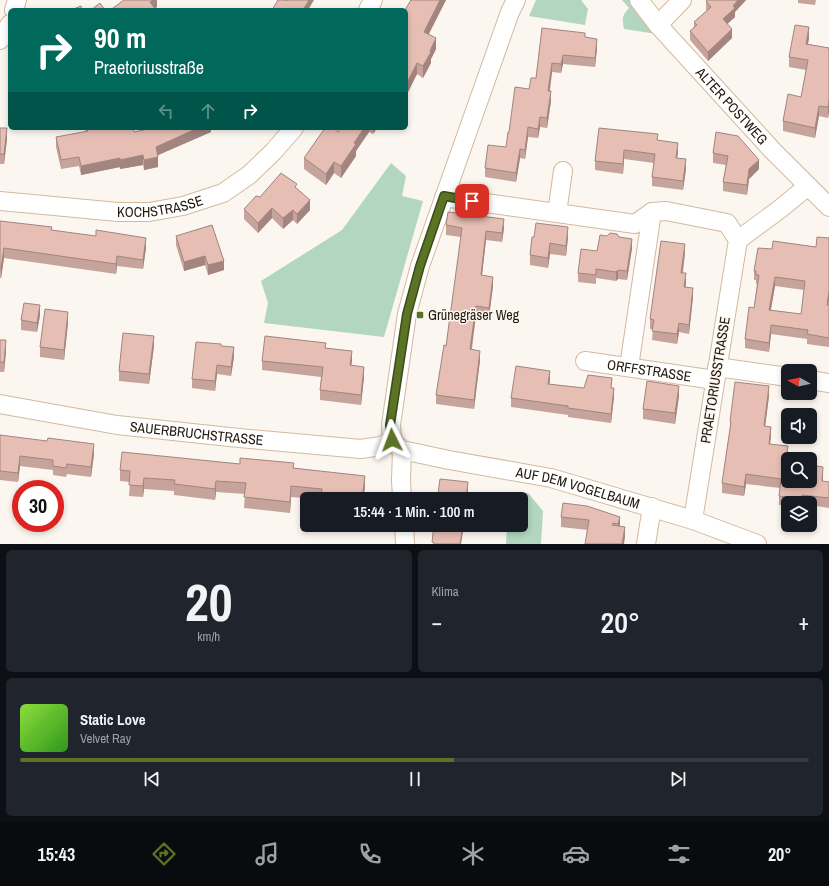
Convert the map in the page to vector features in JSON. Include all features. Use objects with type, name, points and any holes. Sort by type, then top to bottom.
[{"type":"street","points":[[402,492],[397,445],[390,425],[407,314],[420,266],[444,196],[510,12],[516,0]]},
{"type":"street","name":"ALTER POSTWEG","points":[[639,0],[658,24],[768,146],[829,207]]},
{"type":"street","points":[[658,24],[682,0]]},
{"type":"street","points":[[0,40],[8,27]]},
{"type":"street","name":"KOCHSTRASSE","points":[[0,201],[118,212],[149,212],[183,206],[223,193],[249,175],[273,152],[292,130]]},
{"type":"street","points":[[557,213],[563,171]]},
{"type":"street","points":[[444,196],[635,224],[652,212],[666,211],[727,223],[738,240],[808,186]]},
{"type":"street","points":[[629,367],[652,212]]},
{"type":"street","name":"PRAETORIUSSTRASSE","points":[[693,520],[738,240]]},
{"type":"street","name":"ORFFSTRASSE","points":[[585,361],[629,367],[781,377]]},
{"type":"street","points":[[817,381],[829,383]]},
{"type":"street","name":"SAUERBRUCHSTRASSE","points":[[0,404],[117,425],[300,444],[361,450],[381,446],[397,445]]},
{"type":"street","name":"AUF DEM VOGELBAUM","points":[[397,445],[449,460],[551,478],[693,520],[757,544]]},
{"type":"street","points":[[646,544],[652,507]]},
{"type":"street","points":[[404,532],[405,544]]},
{"type":"green space","points":[[536,0],[581,0],[588,9],[585,25],[529,16]]},
{"type":"green space","points":[[622,0],[630,0],[657,34],[624,29],[623,17],[629,8]]},
{"type":"green space","points":[[391,163],[406,176],[402,196],[423,201],[384,337],[264,323],[268,303],[261,281],[342,230]]},
{"type":"green space","points":[[528,493],[543,511],[541,544],[506,544],[507,532],[528,532]]},
{"type":"building","points":[[124,0],[153,0],[150,2],[154,8],[113,8]]},
{"type":"building","points":[[278,0],[309,0],[304,8],[273,8]]},
{"type":"building","points":[[411,0],[440,0],[424,32],[436,38],[430,51],[431,52],[423,66],[417,63],[408,81],[408,8],[406,8]]},
{"type":"building","points":[[738,0],[733,6],[735,8],[723,19],[732,29],[708,52],[690,31],[697,25],[694,22],[711,7],[706,1]]},
{"type":"building","points":[[100,3],[104,8],[94,8]]},
{"type":"building","points":[[795,25],[809,27],[806,44],[829,48],[828,107],[819,106],[815,128],[783,121],[788,94],[801,97],[808,60],[789,57]]},
{"type":"building","points":[[542,28],[585,33],[585,37],[597,39],[595,58],[563,55],[561,64],[552,63],[548,91],[551,91],[547,118],[540,117],[538,129],[528,127],[525,150],[520,149],[516,173],[485,168],[488,145],[506,147],[515,87],[529,89],[531,78],[536,78]]},
{"type":"building","points":[[0,128],[7,128],[4,154],[0,154]]},
{"type":"building","points":[[599,128],[658,134],[657,140],[678,143],[676,158],[686,159],[683,181],[652,177],[655,154],[624,150],[623,164],[595,161]]},
{"type":"building","points":[[134,130],[134,132],[144,130],[194,130],[156,147],[158,157],[144,160],[143,155],[81,166],[79,157],[61,160],[56,137],[88,131]]},
{"type":"building","points":[[324,130],[336,130],[338,132],[339,130],[363,130],[354,143],[356,144],[341,166],[334,162],[326,174],[304,158]]},
{"type":"building","points":[[716,132],[738,136],[759,160],[749,169],[747,185],[723,182],[728,156],[713,153]]},
{"type":"building","points":[[281,173],[297,184],[295,187],[310,200],[297,214],[293,210],[283,218],[272,208],[258,223],[244,209],[256,196],[260,197]]},
{"type":"building","points":[[448,212],[504,219],[502,233],[486,231],[481,275],[493,277],[489,308],[476,306],[470,349],[480,351],[474,400],[436,395],[444,345],[446,346],[462,228],[446,225]]},
{"type":"building","points":[[0,221],[52,227],[51,230],[96,236],[96,230],[146,238],[143,260],[117,256],[116,264],[4,248],[0,268]]},
{"type":"building","points":[[536,223],[568,227],[566,246],[550,243],[548,258],[530,255],[532,237],[534,237]]},
{"type":"building","points":[[212,225],[224,261],[208,265],[205,256],[184,262],[176,236]]},
{"type":"building","points":[[610,233],[617,234],[619,237],[632,239],[627,271],[618,270],[616,272],[596,269],[596,275],[578,273],[581,249],[597,251],[600,235],[607,236]]},
{"type":"building","points":[[817,237],[829,238],[829,291],[827,305],[829,305],[829,338],[807,334],[808,330],[771,325],[769,343],[745,339],[749,307],[754,308],[759,275],[756,275],[756,271],[754,271],[758,248],[772,249],[773,241],[816,247]],"holes":[[[775,277],[805,281],[801,314],[769,310]]]},
{"type":"building","points":[[661,241],[685,244],[681,273],[686,273],[684,287],[693,288],[689,325],[679,323],[677,334],[652,331],[654,320],[650,319]]},
{"type":"building","points":[[24,303],[40,305],[37,323],[21,320]]},
{"type":"building","points":[[45,309],[68,312],[64,350],[40,347]]},
{"type":"building","points":[[123,333],[154,336],[149,374],[119,371]]},
{"type":"building","points":[[265,336],[326,343],[325,348],[352,351],[350,365],[364,367],[361,395],[320,390],[323,367],[262,361]]},
{"type":"building","points":[[0,340],[6,340],[4,362],[0,362]]},
{"type":"building","points":[[196,342],[221,344],[221,346],[234,347],[231,367],[217,365],[215,381],[192,379]]},
{"type":"building","points":[[516,366],[550,371],[548,384],[584,388],[588,375],[612,378],[611,388],[614,388],[611,414],[511,398]]},
{"type":"building","points":[[647,381],[679,386],[675,413],[643,409]]},
{"type":"building","points":[[735,382],[769,386],[764,426],[771,427],[769,444],[788,446],[787,452],[781,452],[781,479],[746,474],[744,487],[722,483]]},
{"type":"building","points":[[0,435],[47,441],[48,438],[94,444],[91,467],[67,464],[66,468],[53,466],[53,460],[20,456],[18,473],[0,471]]},
{"type":"building","points":[[122,452],[240,464],[240,458],[294,463],[293,468],[365,476],[363,492],[322,492],[322,489],[291,486],[290,502],[244,497],[246,483],[216,481],[215,489],[174,484],[175,480],[144,478],[143,486],[129,485],[130,471],[120,470]]},
{"type":"building","points":[[817,466],[823,467],[822,481],[829,482],[829,498],[802,495],[779,496],[781,479],[781,488],[817,488]]},
{"type":"building","points":[[440,479],[468,482],[467,492],[438,492]]},
{"type":"building","points":[[563,503],[587,506],[620,517],[618,524],[613,523],[612,525],[625,527],[622,544],[585,544],[589,520],[561,517]]},
{"type":"building","points":[[433,532],[462,532],[460,544],[434,544],[432,542]]},
{"type":"place","name":"Grünegräser Weg","points":[[420,315]]},
{"type":"route","points":[[392,440],[390,425],[394,393],[407,314],[420,266],[444,196],[472,201]]}]
